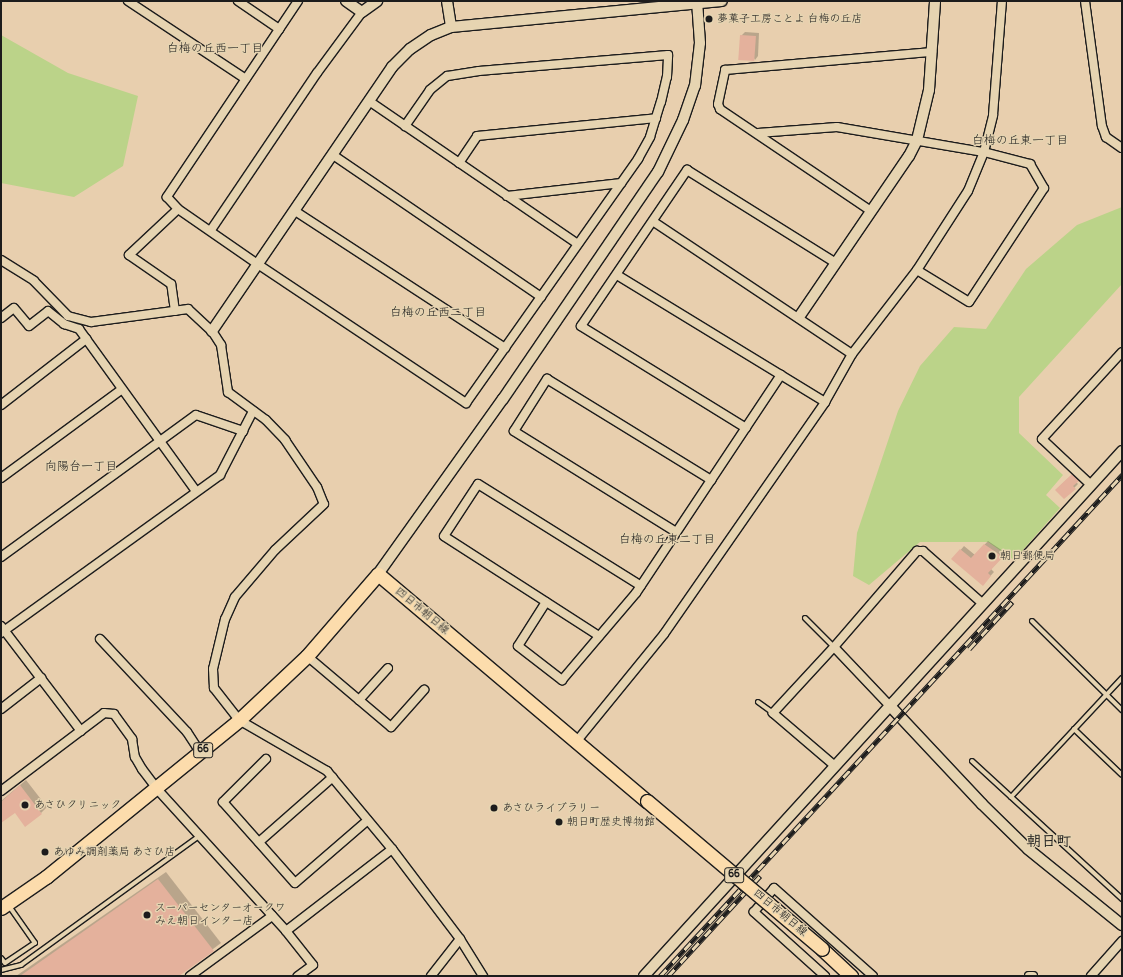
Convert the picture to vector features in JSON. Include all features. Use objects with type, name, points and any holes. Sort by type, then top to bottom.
[{"type":"main road","name":"66","points":[[3,903],[46,877],[157,789],[239,720],[307,656],[378,574]]},
{"type":"main road","name":"四日市朝日線","points":[[378,574],[822,949],[851,976]]},
{"type":"street","points":[[128,1],[246,80]]},
{"type":"street","points":[[238,1],[279,29]]},
{"type":"street","points":[[298,1],[167,197],[178,209],[211,230],[259,265],[466,403],[621,183],[650,137],[667,77],[668,55],[480,70],[447,76],[430,90],[404,126]]},
{"type":"street","points":[[346,1],[362,12]]},
{"type":"street","points":[[211,230],[317,73],[362,12],[377,1]]},
{"type":"street","points":[[447,1],[451,27]]},
{"type":"street","points":[[212,331],[259,265],[392,67],[410,49],[430,35],[451,27],[698,2],[722,1]]},
{"type":"street","points":[[799,317],[909,156],[917,140],[929,90],[935,1]]},
{"type":"street","points":[[576,742],[664,634],[824,402],[852,354],[917,270],[968,191],[984,152],[993,115],[1002,1]]},
{"type":"street","points":[[1085,1],[1102,126],[1106,137],[1122,148]]},
{"type":"street","points":[[378,574],[503,399],[658,172],[683,120],[695,86],[700,43],[698,2]]},
{"type":"street","points":[[871,211],[758,133],[720,109],[718,104],[725,70],[932,52]]},
{"type":"street","points":[[369,102],[578,244]]},
{"type":"street","points":[[458,162],[477,136],[656,118]]},
{"type":"street","points":[[758,133],[837,127],[984,152],[1030,164],[1044,188],[969,302],[917,270]]},
{"type":"street","points":[[333,156],[541,297]]},
{"type":"street","points":[[746,428],[581,326],[654,222],[688,170],[836,263]]},
{"type":"street","points":[[507,196],[621,183]]},
{"type":"street","points":[[175,311],[171,284],[129,255],[178,209]]},
{"type":"street","points":[[295,211],[505,348]]},
{"type":"street","points":[[654,222],[799,317],[852,354]]},
{"type":"street","points":[[1,260],[34,281],[68,316],[91,322],[188,309],[212,331],[221,345],[228,392],[253,411],[285,440],[317,487],[324,504],[251,576],[235,597],[225,619],[213,669],[214,688],[239,720],[327,771],[392,849],[460,939],[483,976]]},
{"type":"street","points":[[617,275],[824,402]]},
{"type":"street","points":[[1,318],[14,308],[30,326],[48,311],[64,324],[79,329],[196,491]]},
{"type":"street","points":[[1,405],[86,339]]},
{"type":"street","points":[[1091,485],[1042,439],[1122,352]]},
{"type":"street","points":[[546,602],[518,646],[562,680],[640,586],[781,375]]},
{"type":"street","points":[[676,532],[514,431],[547,379],[711,480]]},
{"type":"street","points":[[1,478],[122,389]]},
{"type":"street","points":[[80,732],[41,678],[2,630],[220,475],[253,411]]},
{"type":"street","points":[[1,557],[158,440],[196,415],[243,431]]},
{"type":"street","points":[[644,976],[1122,451]]},
{"type":"street","points":[[599,636],[444,536],[478,484],[640,586]]},
{"type":"street","points":[[835,766],[773,713],[834,647],[917,551],[923,551],[982,603]]},
{"type":"street","points":[[100,639],[187,732],[200,752]]},
{"type":"street","points":[[834,647],[982,804],[1028,849],[1122,924]]},
{"type":"street","points":[[307,656],[390,727],[424,690]]},
{"type":"street","points":[[359,700],[388,668]]},
{"type":"street","points":[[1,709],[41,678]]},
{"type":"street","points":[[1,791],[104,713],[114,714],[132,739],[135,757],[157,789],[286,931],[313,965],[298,976]]},
{"type":"street","points":[[266,759],[223,802],[295,883],[368,820]]},
{"type":"street","points":[[259,842],[332,777]]},
{"type":"street","points":[[286,931],[392,849]]},
{"type":"street","points":[[824,976],[754,912],[774,888],[873,976]]},
{"type":"street","points":[[190,976],[272,916]]},
{"type":"street","points":[[431,976],[460,939]]},
{"type":"street","points":[[1091,976],[1122,941]]},
{"type":"lane","points":[[805,618],[834,647]]},
{"type":"lane","points":[[1032,621],[1122,710]]},
{"type":"lane","points":[[1011,797],[1122,678]]},
{"type":"lane","points":[[758,702],[773,713]]},
{"type":"lane","points":[[1074,729],[1122,775]]},
{"type":"lane","points":[[972,761],[1122,899]]},
{"type":"lane","points":[[1,970],[21,965],[199,836]]},
{"type":"lane","points":[[1,958],[5,963],[35,943],[3,903]]},
{"type":"green space","points":[[1,35],[68,73],[138,96],[123,166],[74,197],[1,183]]},
{"type":"green space","points":[[1122,207],[1122,284],[1019,397],[1019,433],[1063,475],[1046,495],[1060,508],[1014,560],[988,542],[920,542],[869,585],[853,576],[857,533],[898,411],[920,366],[954,327],[986,329],[1026,269],[1077,225]]},
{"type":"building","points":[[740,35],[756,36],[754,61],[738,60]]},
{"type":"building","points":[[1072,474],[1079,481],[1073,486],[1076,489],[1064,499],[1055,490]]},
{"type":"building","points":[[984,544],[1003,557],[988,573],[991,576],[983,586],[951,559],[960,549],[971,558]]},
{"type":"building","name":"あさひクリニック","points":[[20,785],[42,814],[25,827],[15,813],[1,823],[1,802]]},
{"type":"building","name":"スーパーセンターオークワ みえ朝日インター店","points":[[158,879],[214,951],[179,976],[20,976]]},
{"type":"railway","points":[[660,976],[1122,475]]},
{"type":"railway","points":[[969,649],[1012,602]]},
{"type":"railway","points":[[668,976],[760,876]]},
{"type":"place","name":"夢菓子工房ことよ 白梅の丘店","points":[[709,19]]},
{"type":"place","name":"朝日郵便局","points":[[992,556]]},
{"type":"place","name":"あさひクリニック","points":[[25,805]]},
{"type":"place","name":"あさひライブラリー","points":[[494,808]]},
{"type":"place","name":"朝日町歴史博物館","points":[[559,822]]},
{"type":"place","name":"あゆみ調剤薬局 あさひ店","points":[[45,852]]},
{"type":"place","name":"スーパーセンターオークワ みえ朝日インター店","points":[[147,915]]},
{"type":"district","name":"白梅の丘西一丁目","points":[[215,49]]},
{"type":"district","name":"白梅の丘東一丁目","points":[[1020,141]]},
{"type":"district","name":"白梅の丘西二丁目","points":[[438,313]]},
{"type":"district","name":"向陽台一丁目","points":[[81,467]]},
{"type":"district","name":"白梅の丘東二丁目","points":[[667,540]]},
{"type":"district","name":"朝日町","points":[[1049,842]]}]
